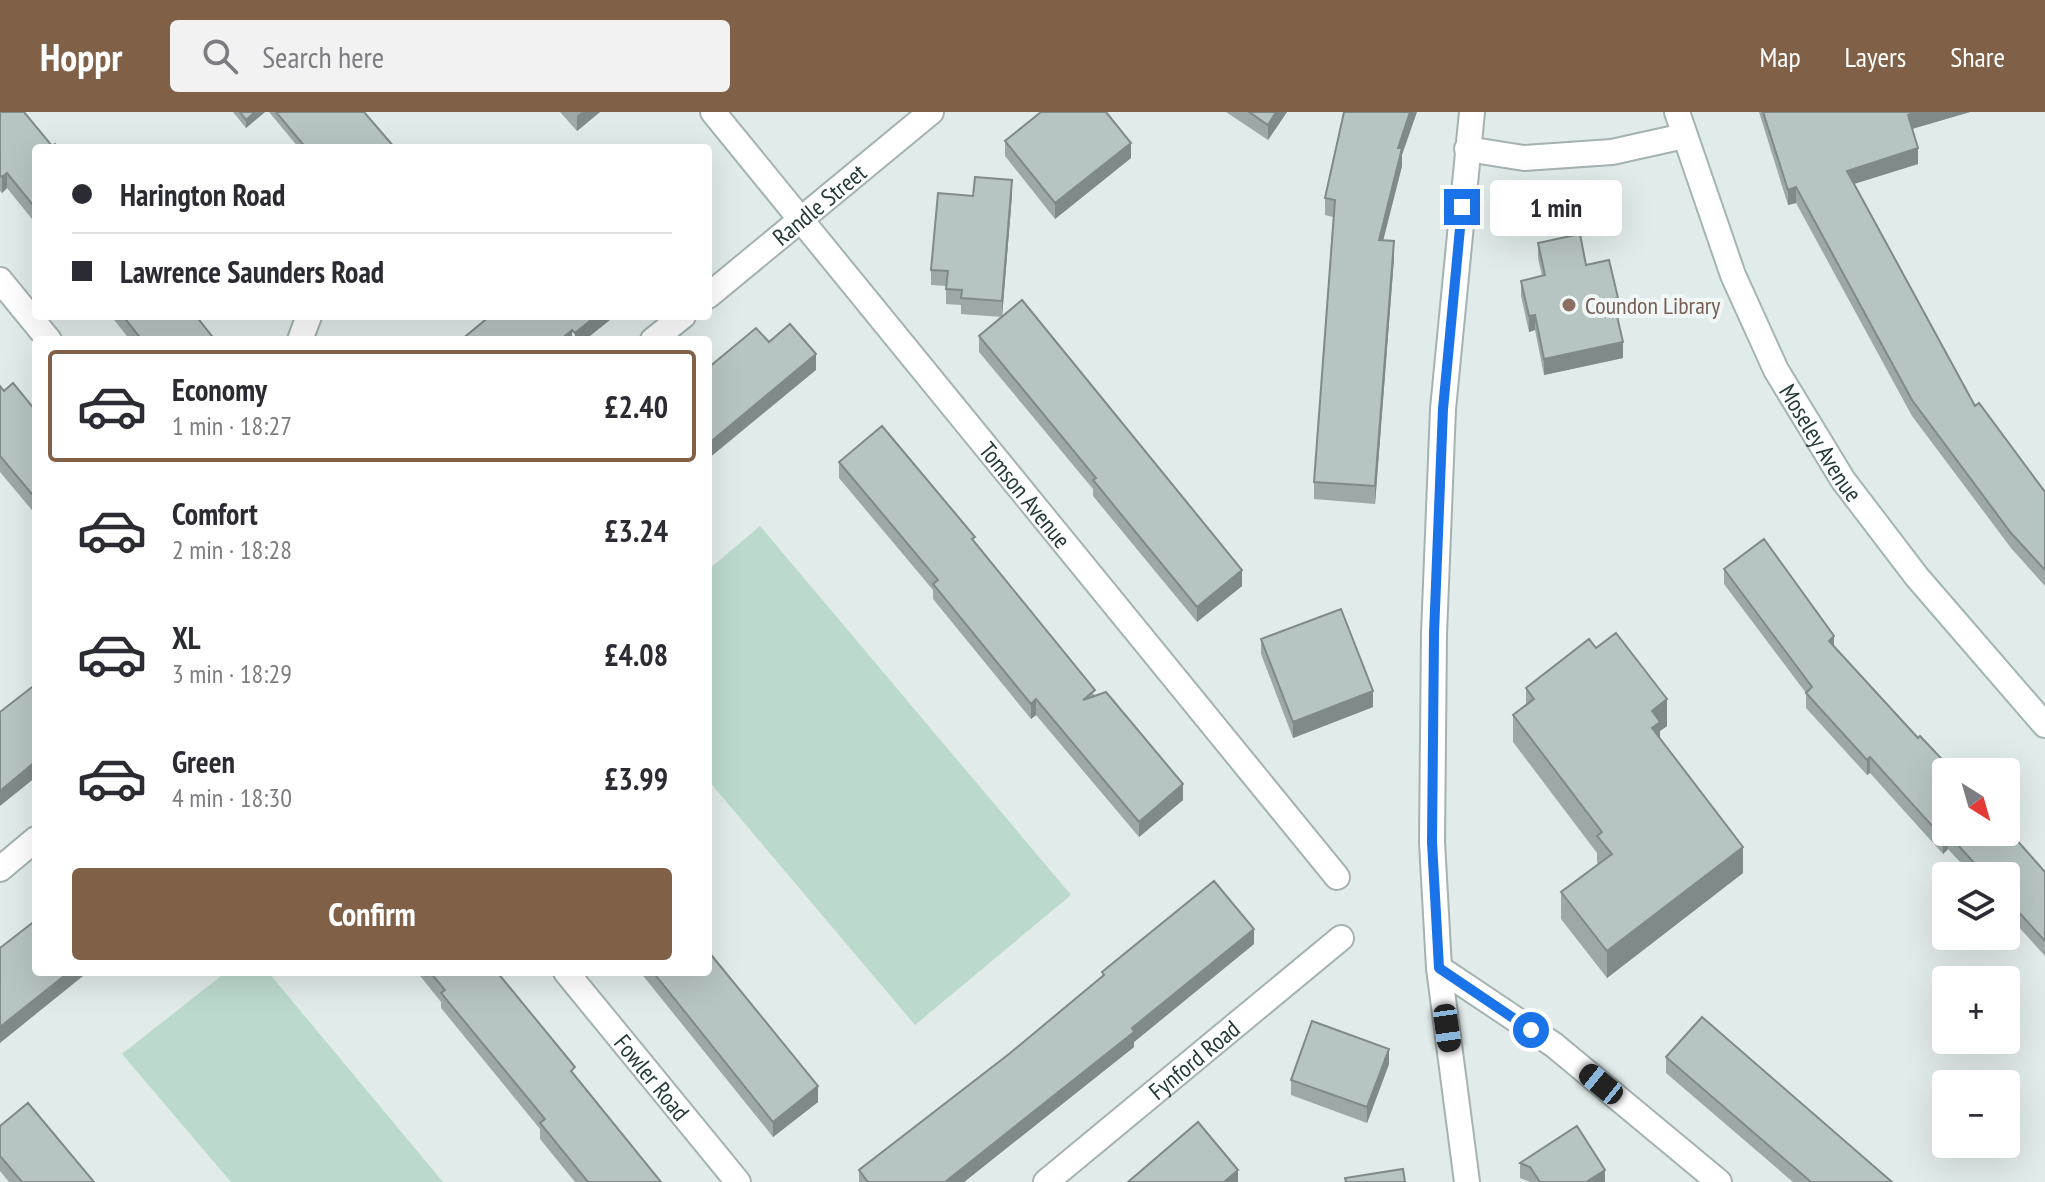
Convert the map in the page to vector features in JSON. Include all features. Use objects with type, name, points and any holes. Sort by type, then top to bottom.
[{"type":"street","name":"Tomson Avenue","points":[[713,112],[1337,877]]},
{"type":"street","name":"Randle Street","points":[[712,293],[931,112]]},
{"type":"street","points":[[1467,1182],[1439,968],[1432,842],[1434,634],[1443,409],[1472,112]]},
{"type":"street","name":"Moseley Avenue","points":[[1677,112],[1733,275],[1776,370],[1843,480],[1917,577],[2045,725]]},
{"type":"street","points":[[1467,149],[1524,158],[1612,152],[1684,136]]},
{"type":"street","points":[[0,280],[32,319]]},
{"type":"street","points":[[33,320],[46,336]]},
{"type":"street","points":[[658,336],[678,320]]},
{"type":"street","points":[[0,869],[32,842]]},
{"type":"street","name":"Fynford Road","points":[[1046,1182],[1341,938]]},
{"type":"street","points":[[1439,968],[1554,1045],[1719,1182]]},
{"type":"street","name":"Fowler Road","points":[[569,976],[738,1182]]},
{"type":"green space","points":[[760,526],[1071,895],[915,1025],[712,785],[712,567]]},
{"type":"green space","points":[[221,976],[271,976],[443,1182],[231,1182],[122,1054]]},
{"type":"building","points":[[0,112],[24,112],[50,144],[32,144],[32,204],[7,173],[2,177]]},
{"type":"building","points":[[240,112],[255,112],[246,120]]},
{"type":"building","points":[[276,112],[364,112],[392,144],[303,144]]},
{"type":"building","points":[[1041,112],[1106,112],[1131,143],[1055,203],[1005,141]]},
{"type":"building","points":[[1249,112],[1276,112],[1268,125]]},
{"type":"building","points":[[1344,112],[1410,112],[1398,148],[1402,148],[1379,240],[1394,241],[1375,486],[1314,482],[1335,200],[1325,198]]},
{"type":"building","points":[[1763,112],[1917,112],[1908,115],[1918,148],[1847,171],[1975,406],[1979,403],[2045,492],[2045,570],[2011,533],[1912,400],[1796,187],[1788,190]]},
{"type":"building","points":[[975,177],[1012,180],[1002,301],[961,298],[962,290],[946,289],[948,271],[931,270],[938,193],[973,196]]},
{"type":"building","name":"Coundon Library","points":[[1580,234],[1586,265],[1609,260],[1618,298],[1613,299],[1623,342],[1544,359],[1535,315],[1529,316],[1521,281],[1545,275],[1538,243]]},
{"type":"building","points":[[1022,300],[1242,570],[1197,607],[979,336]]},
{"type":"building","points":[[126,320],[199,320],[212,336],[139,336]]},
{"type":"building","points":[[485,320],[591,320],[575,333],[572,330],[565,336],[466,336]]},
{"type":"building","points":[[790,324],[816,354],[712,441],[712,365],[756,328],[769,342]]},
{"type":"building","points":[[13,383],[32,406],[32,494],[0,456],[0,386],[4,391]]},
{"type":"building","points":[[882,426],[975,537],[972,539],[1095,690],[1083,700],[1106,692],[1183,784],[1139,822],[1036,699],[1031,704],[933,584],[938,580],[839,462]]},
{"type":"building","points":[[1764,539],[1834,636],[1829,641],[1918,738],[1920,736],[1941,758],[1932,758],[1932,826],[1806,693],[1812,687],[1724,569]]},
{"type":"building","points":[[1341,609],[1373,691],[1293,722],[1261,639]]},
{"type":"building","points":[[1616,633],[1667,699],[1652,711],[1660,722],[1652,728],[1743,847],[1607,951],[1561,892],[1612,854],[1597,836],[1602,832],[1513,715],[1534,699],[1526,688],[1589,639],[1596,648]]},
{"type":"building","points":[[32,687],[32,764],[0,791],[0,712]]},
{"type":"building","points":[[2020,844],[2045,872],[2045,941],[2020,913],[2020,862],[1973,862],[1959,846]]},
{"type":"building","points":[[1214,881],[1254,929],[1132,1028],[1134,1032],[945,1182],[868,1182],[859,1170],[1009,1054],[1104,975],[1102,972]]},
{"type":"building","points":[[32,923],[32,976],[64,976],[0,1027],[0,948]]},
{"type":"building","points":[[712,956],[818,1086],[773,1122],[656,976],[712,976]]},
{"type":"building","points":[[433,976],[500,976],[575,1067],[571,1071],[661,1182],[588,1182],[540,1123],[545,1119],[441,993],[445,990]]},
{"type":"building","points":[[1702,1017],[1892,1182],[1811,1182],[1666,1057]]},
{"type":"building","points":[[1312,1021],[1389,1049],[1367,1107],[1291,1080]]},
{"type":"building","points":[[28,1103],[94,1182],[22,1182],[0,1156],[0,1126]]},
{"type":"building","points":[[1198,1122],[1238,1170],[1224,1182],[1128,1182]]},
{"type":"building","points":[[1577,1126],[1605,1170],[1586,1182],[1540,1182],[1530,1167],[1520,1163]]},
{"type":"building","points":[[1403,1169],[1405,1182],[1346,1182],[1345,1178]]},
{"type":"place","name":"Coundon Library","points":[[1569,305]]},
{"type":"route","points":[[1462,207],[1443,409],[1434,634],[1432,842],[1439,968],[1531,1030]]}]
